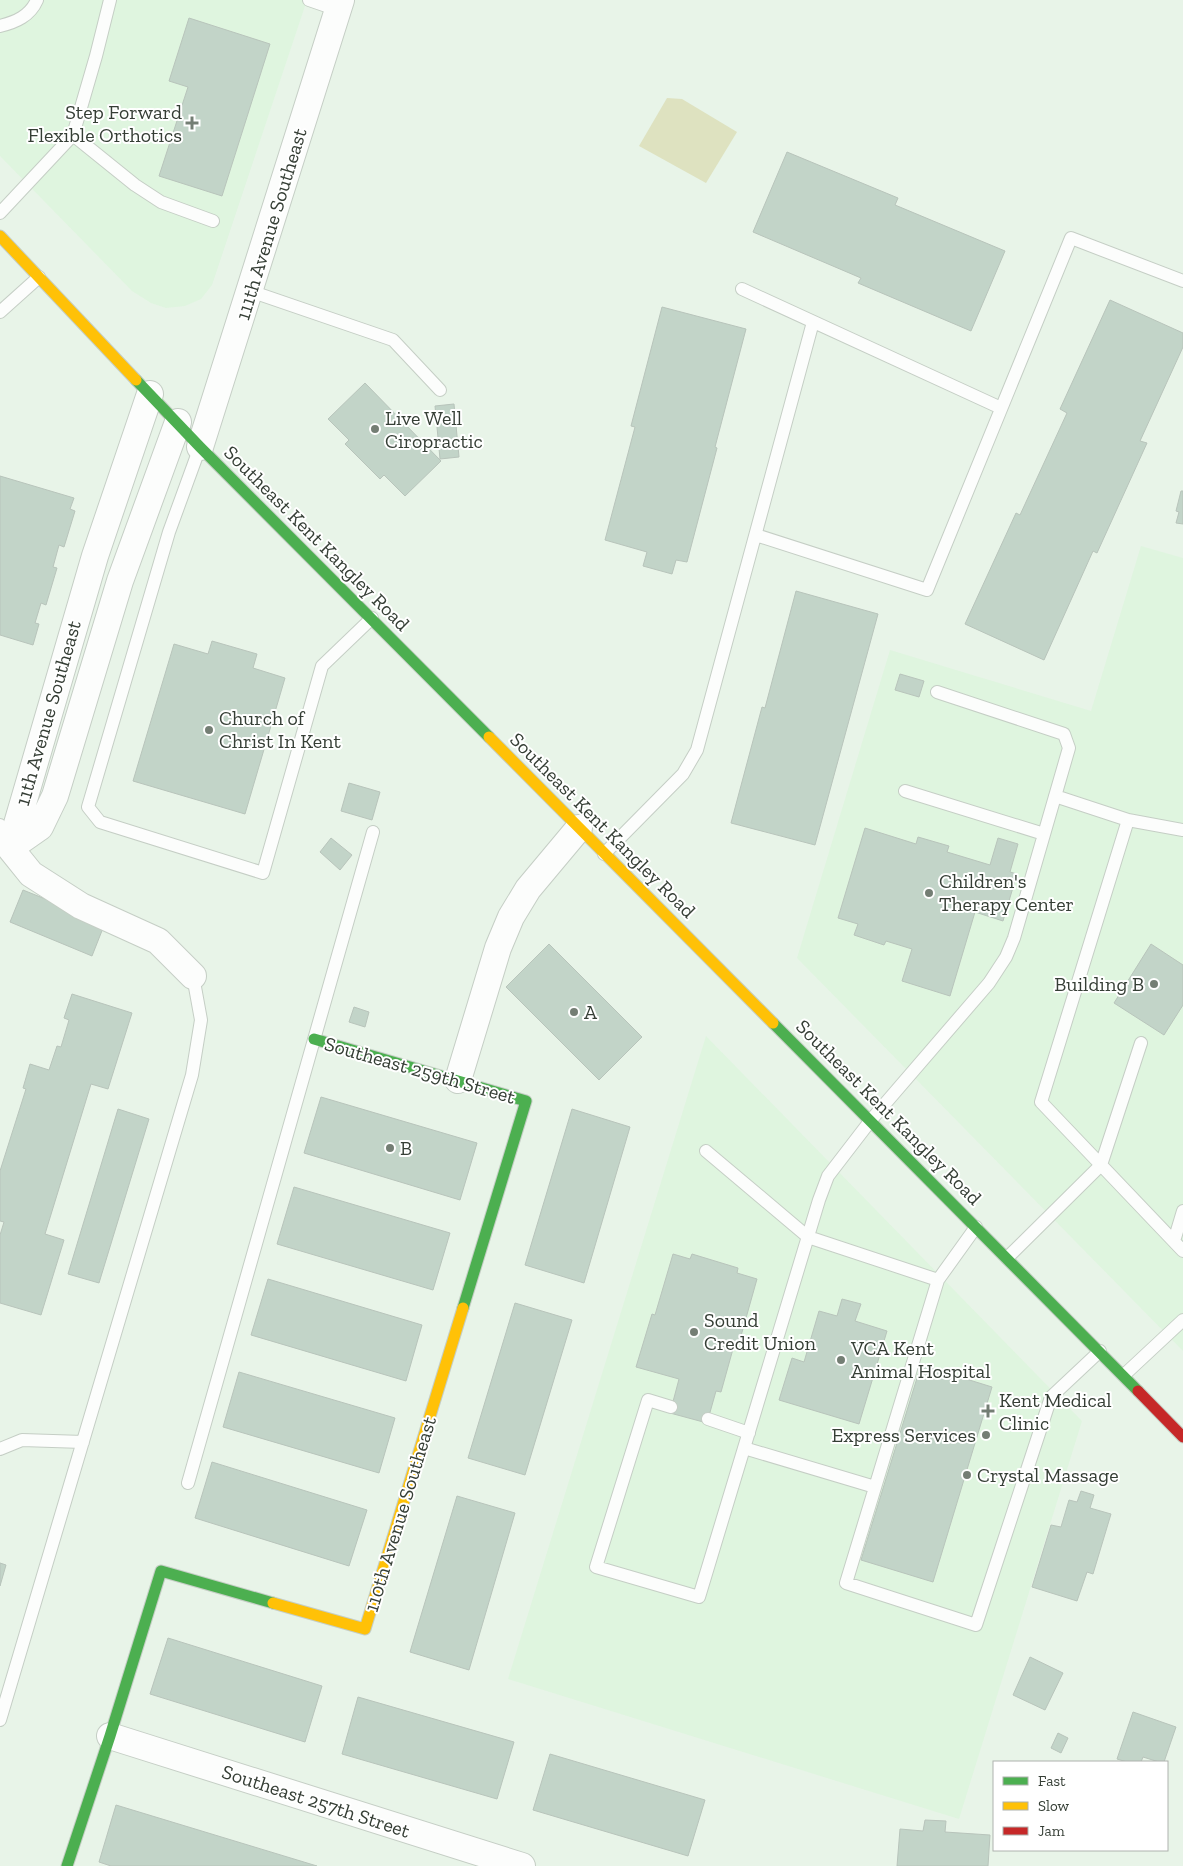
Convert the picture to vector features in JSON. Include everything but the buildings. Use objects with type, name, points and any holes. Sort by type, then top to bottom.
[{"type":"main road","name":"Southeast Kent Kangley Road","points":[[0,236],[200,447],[871,1120],[1183,1437]]},
{"type":"main road","name":"Southeast 259th Street","points":[[314,1039],[526,1101]]},
{"type":"main road","name":"110th Avenue Southeast","points":[[67,1866],[110,1736],[161,1570],[365,1629],[526,1101]]},
{"type":"street","name":"111th Avenue Southeast","points":[[200,447],[340,5]]},
{"type":"street","name":"11th Avenue Southeast","points":[[5,852],[95,556],[150,394]]},
{"type":"street","name":"11th Avenue Southeast","points":[[5,852],[40,827],[55,796],[120,582],[178,422]]},
{"type":"street","points":[[458,1080],[498,948],[510,917],[528,889],[579,828]]},
{"type":"street","points":[[5,852],[31,874],[81,906],[158,941],[193,976]]},
{"type":"street","name":"Southeast 257th Street","points":[[110,1736],[522,1866]]},
{"type":"lane","points":[[0,26],[14,23],[33,10],[37,0]]},
{"type":"lane","points":[[0,213],[73,136],[110,0]]},
{"type":"lane","points":[[309,0],[340,5]]},
{"type":"lane","points":[[73,136],[135,185],[161,202],[213,220]]},
{"type":"lane","points":[[756,535],[927,590],[1071,238],[1183,280]]},
{"type":"lane","points":[[0,312],[40,277]]},
{"type":"lane","points":[[742,290],[1001,408]]},
{"type":"lane","points":[[250,291],[392,340],[440,390]]},
{"type":"lane","points":[[604,854],[683,774],[697,750],[813,322]]},
{"type":"lane","points":[[200,447],[169,532],[88,807],[100,822],[263,873],[322,666],[372,618]]},
{"type":"lane","points":[[671,1407],[648,1400],[596,1567],[699,1597],[828,1176],[871,1120],[989,983],[1006,957],[1014,938],[1070,748],[1064,734],[937,692]]},
{"type":"lane","points":[[905,792],[1044,834]]},
{"type":"lane","points":[[1056,796],[1128,820],[1183,830]]},
{"type":"lane","points":[[1128,820],[1041,1102],[1183,1251]]},
{"type":"lane","points":[[0,825],[5,852]]},
{"type":"lane","points":[[188,1483],[374,832]]},
{"type":"lane","points":[[0,1720],[192,1075],[201,1020],[193,976]]},
{"type":"lane","points":[[1007,1258],[1101,1165],[1141,1042]]},
{"type":"lane","points":[[706,1150],[808,1238],[938,1280]]},
{"type":"lane","points":[[1174,1241],[1183,1211]]},
{"type":"lane","points":[[976,1227],[938,1280],[846,1583],[976,1625],[1050,1397],[1100,1351]]},
{"type":"lane","points":[[1124,1375],[1183,1320]]},
{"type":"lane","points":[[708,1419],[749,1433]]},
{"type":"lane","points":[[0,1448],[22,1440],[83,1442]]},
{"type":"lane","points":[[744,1448],[875,1487]]},
{"type":"shaded area","points":[[0,0],[307,0],[212,285],[201,299],[185,306],[166,308],[151,303],[132,291],[0,156]]},
{"type":"shaded area","points":[[667,98],[682,99],[737,132],[706,183],[639,146]]},
{"type":"shaded area","points":[[1141,546],[1183,558],[1183,1351],[797,958],[890,650],[1091,711]]},
{"type":"shaded area","points":[[706,1036],[1082,1421],[959,1819],[508,1679]]},
{"type":"traffic: fast","points":[[136,380],[200,447],[489,737]]},
{"type":"traffic: fast","points":[[773,1023],[1138,1391]]},
{"type":"traffic: fast","points":[[314,1039],[526,1101],[463,1308]]},
{"type":"traffic: fast","points":[[67,1866],[110,1736],[161,1571],[273,1603]]},
{"type":"traffic: slow","points":[[0,236],[136,380]]},
{"type":"traffic: slow","points":[[489,737],[773,1023]]},
{"type":"traffic: slow","points":[[273,1603],[365,1629],[463,1308]]},
{"type":"traffic: jam","points":[[1138,1391],[1183,1437]]},
{"type":"place","name":"Step Forward Flexible Orthotics","points":[[192,123]]},
{"type":"place","name":"Live Well Ciropractic","points":[[375,429]]},
{"type":"place","name":"Church of Christ In Kent","points":[[209,730]]},
{"type":"place","name":"Children's Therapy Center","points":[[929,893]]},
{"type":"place","name":"Building B","points":[[1154,984]]},
{"type":"place","name":"A","points":[[574,1012]]},
{"type":"place","name":"B","points":[[390,1148]]},
{"type":"place","name":"Sound Credit Union","points":[[694,1332]]},
{"type":"place","name":"VCA Kent Animal Hospital","points":[[841,1360]]},
{"type":"place","name":"Kent Medical Clinic","points":[[988,1411]]},
{"type":"place","name":"Express Services","points":[[986,1435]]},
{"type":"place","name":"Crystal Massage","points":[[967,1475]]}]
